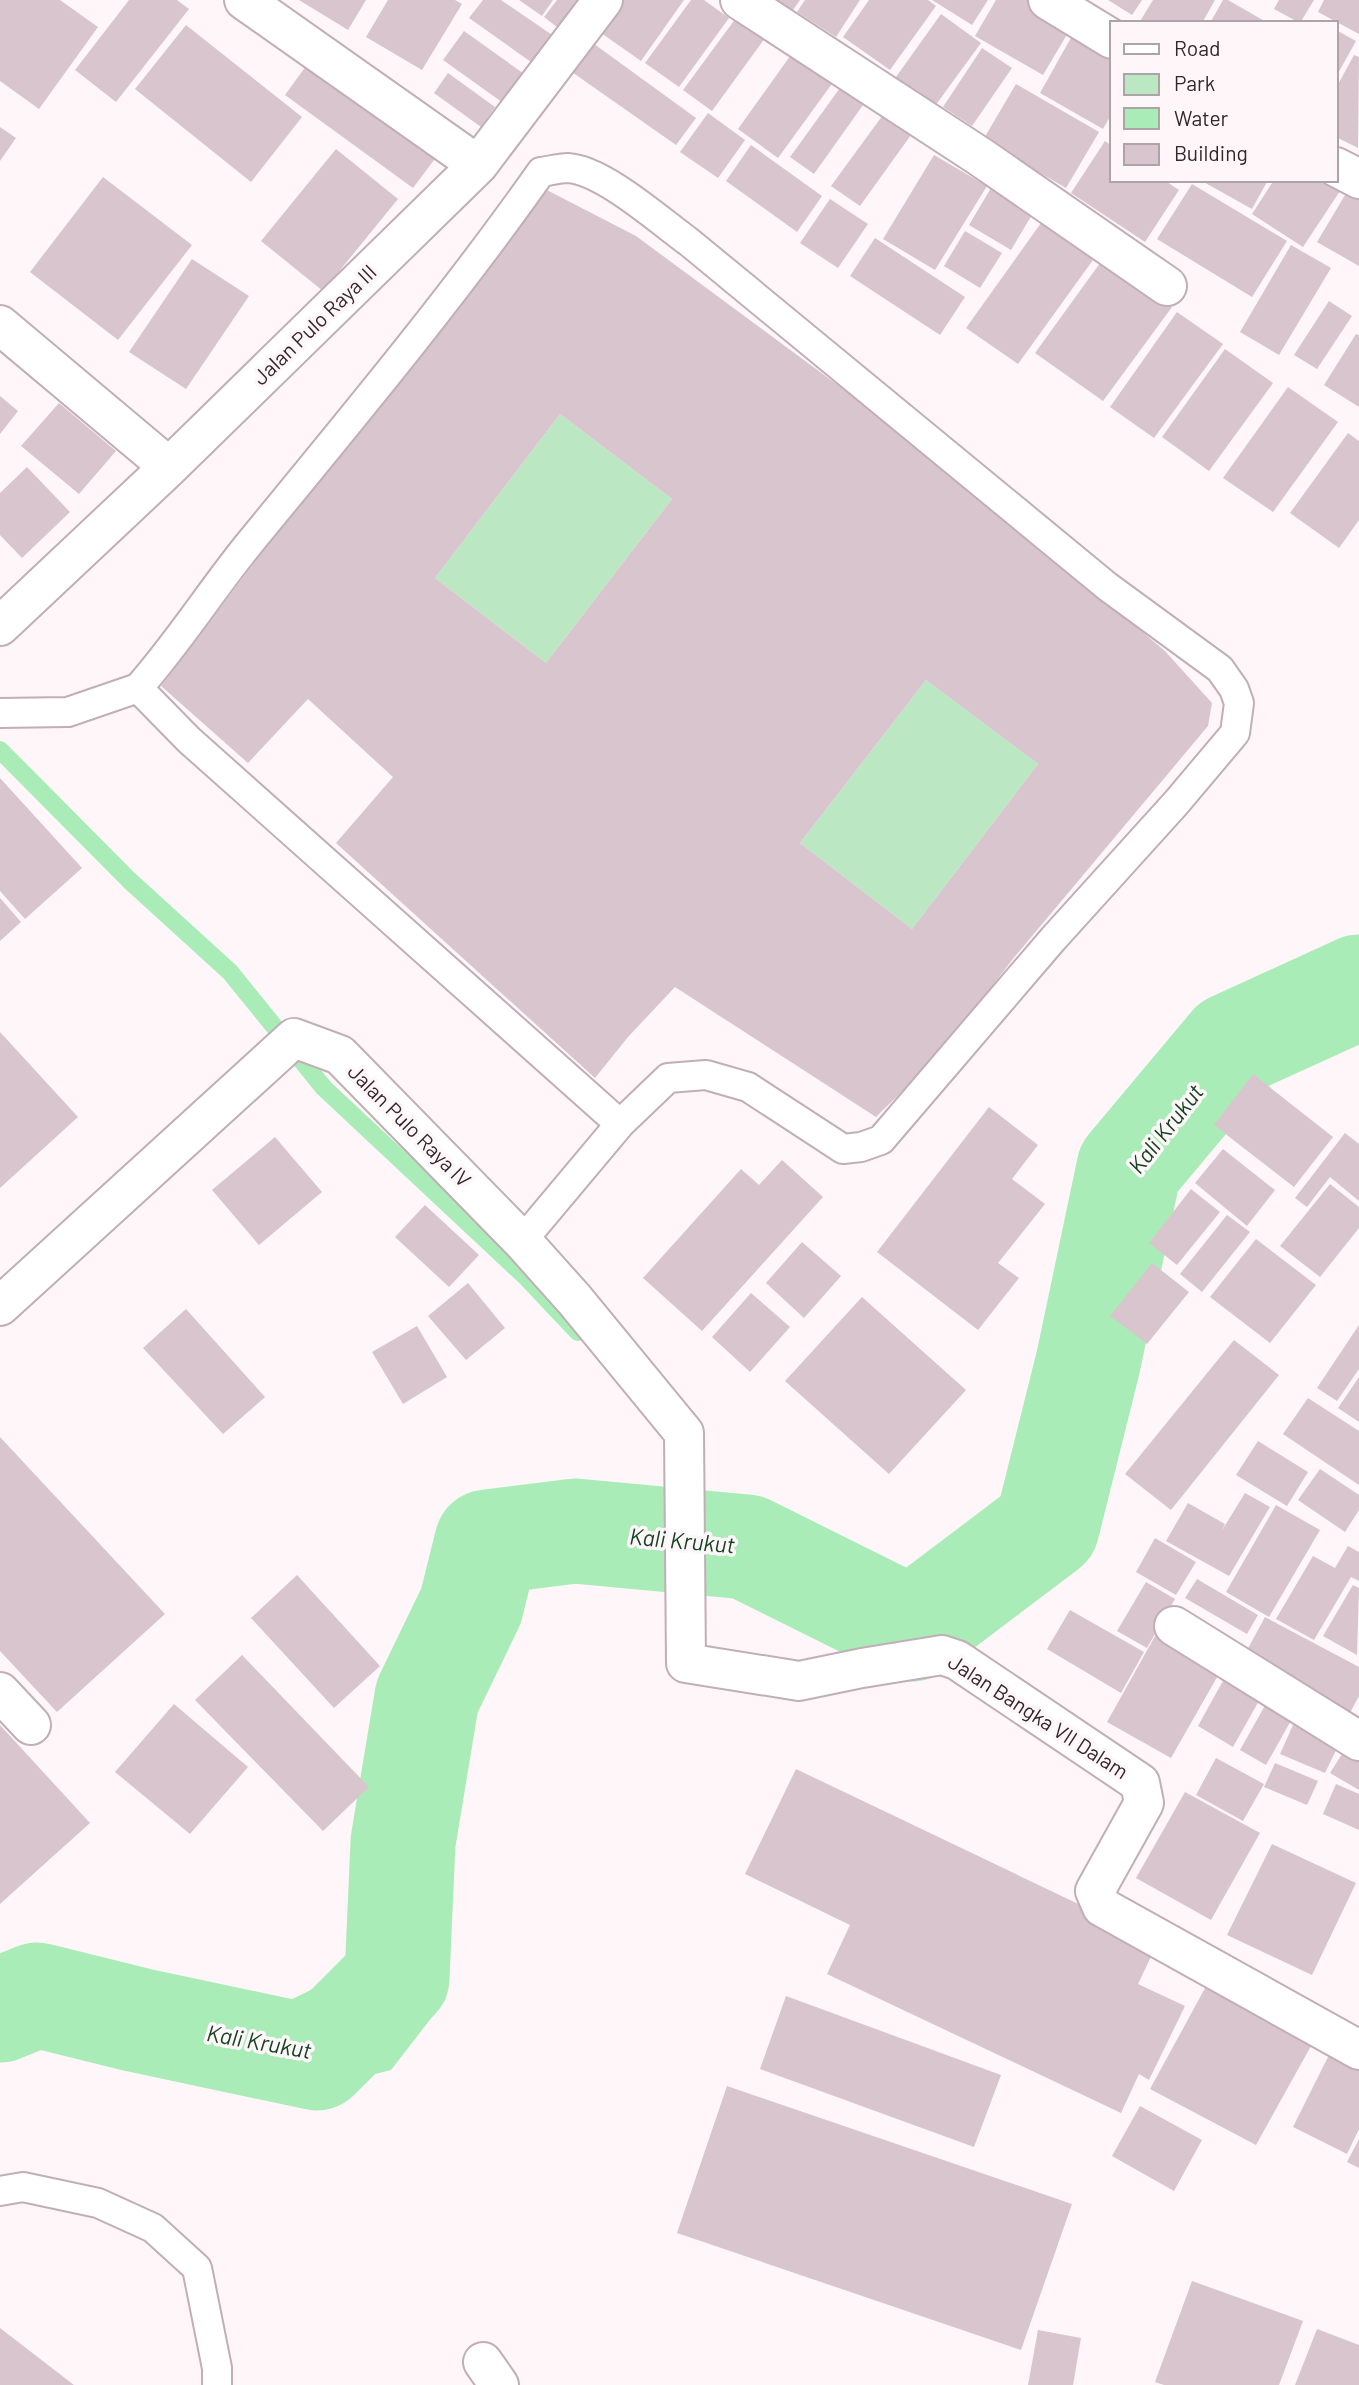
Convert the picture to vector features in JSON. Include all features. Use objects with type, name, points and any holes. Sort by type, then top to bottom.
[{"type":"street","points":[[244,0],[478,165]]},
{"type":"street","name":"Jalan Pulo Raya III","points":[[4,616],[169,467],[478,165],[603,0]]},
{"type":"street","points":[[740,0],[979,156],[1167,286]]},
{"type":"street","points":[[1048,0],[1110,38]]},
{"type":"street","points":[[1338,168],[1359,179]]},
{"type":"street","points":[[0,325],[169,467]]},
{"type":"street","name":"Jalan Pulo Raya IV","points":[[0,1306],[294,1038],[340,1055],[522,1241],[574,1299],[684,1433],[685,1525]]},
{"type":"street","name":"Jalan Bangka VII Dalam","points":[[685,1525],[686,1663],[799,1681],[942,1655],[957,1660],[1140,1783],[1144,1803],[1095,1891],[1102,1907],[1359,2050]]},
{"type":"street","points":[[1174,1626],[1359,1741]]},
{"type":"street","points":[[0,1692],[31,1725]]},
{"type":"lane","points":[[0,713],[68,712],[138,688],[213,589],[461,280],[541,172],[569,168],[594,176],[620,191],[689,242],[1108,587],[1220,669],[1234,689],[1239,703],[1235,733],[1053,939],[881,1140],[861,1147],[843,1149],[748,1087],[706,1075],[668,1077],[620,1124],[522,1241]]},
{"type":"lane","points":[[138,688],[189,740],[620,1124]]},
{"type":"lane","points":[[0,2191],[23,2187],[98,2203],[153,2228],[197,2269],[218,2368],[217,2385]]},
{"type":"green space","points":[[560,414],[672,499],[546,663],[435,578]]},
{"type":"green space","points":[[926,680],[1038,764],[912,929],[800,843]]},
{"type":"water","points":[[36,1951],[105,1963],[165,2000],[272,2009],[335,1978],[397,1978],[446,1999],[391,2070],[300,2093],[141,2050],[27,2034],[0,2055],[0,1964]]},
{"type":"building","points":[[0,0],[60,0],[98,27],[39,109],[0,81]]},
{"type":"building","points":[[129,0],[177,0],[189,9],[116,102],[75,70]]},
{"type":"building","points":[[299,0],[366,0],[348,30]]},
{"type":"building","points":[[388,0],[455,0],[462,4],[422,70],[366,37]]},
{"type":"building","points":[[483,0],[501,0],[558,39],[538,67],[469,18]]},
{"type":"building","points":[[519,0],[553,0],[542,16]]},
{"type":"building","points":[[557,0],[597,0],[570,37],[544,17]]},
{"type":"building","points":[[615,0],[684,0],[641,61],[594,28]]},
{"type":"building","points":[[691,0],[704,0],[729,18],[679,87],[645,63]]},
{"type":"building","points":[[773,0],[800,0],[791,13]]},
{"type":"building","points":[[805,0],[860,0],[836,37],[797,12]]},
{"type":"building","points":[[869,0],[928,0],[936,6],[890,70],[843,37]]},
{"type":"building","points":[[932,0],[988,0],[972,25]]},
{"type":"building","points":[[996,0],[1039,0],[1075,21],[1043,75],[975,36]]},
{"type":"building","points":[[1108,0],[1142,0],[1132,15]]},
{"type":"building","points":[[1153,0],[1215,0],[1203,21],[1140,21]]},
{"type":"building","points":[[1223,0],[1228,0],[1265,21],[1211,21]]},
{"type":"building","points":[[1279,0],[1314,0],[1301,21],[1274,9]]},
{"type":"building","points":[[1324,0],[1359,0],[1359,34],[1338,21],[1318,12]]},
{"type":"building","points":[[941,14],[981,43],[935,106],[896,77]]},
{"type":"building","points":[[736,18],[765,38],[712,111],[683,90]]},
{"type":"building","points":[[186,25],[302,117],[251,182],[135,89]]},
{"type":"building","points":[[1077,27],[1110,45],[1110,117],[1103,129],[1040,93]]},
{"type":"building","points":[[464,31],[527,76],[506,105],[443,60]]},
{"type":"building","points":[[1338,31],[1356,41],[1338,73]]},
{"type":"building","points":[[590,41],[696,118],[676,145],[569,70]]},
{"type":"building","points":[[982,48],[1012,68],[972,126],[943,107]]},
{"type":"building","points":[[793,52],[834,81],[778,158],[738,129]]},
{"type":"building","points":[[314,55],[443,148],[413,188],[285,95]]},
{"type":"building","points":[[1354,55],[1359,57],[1358,148],[1338,138],[1338,84]]},
{"type":"building","points":[[448,73],[495,107],[481,127],[434,93]]},
{"type":"building","points":[[845,81],[868,98],[814,174],[790,157]]},
{"type":"building","points":[[1016,84],[1099,132],[1066,188],[983,140]]},
{"type":"building","points":[[888,108],[916,128],[860,206],[831,186]]},
{"type":"building","points":[[708,113],[745,140],[718,178],[680,152]]},
{"type":"building","points":[[0,127],[16,138],[0,161]]},
{"type":"building","points":[[1105,141],[1110,145],[1110,182],[1167,182],[1179,190],[1145,242],[1071,193]]},
{"type":"building","points":[[751,145],[822,196],[797,232],[726,181]]},
{"type":"building","points":[[336,149],[398,199],[323,291],[261,241]]},
{"type":"building","points":[[934,155],[987,186],[935,270],[883,239]]},
{"type":"building","points":[[103,177],[192,245],[118,340],[30,272]]},
{"type":"building","points":[[1338,181],[1344,185],[1303,247],[1252,214],[1273,182]]},
{"type":"building","points":[[1204,182],[1267,182],[1252,209]]},
{"type":"building","points":[[1192,184],[1287,241],[1252,297],[1157,239]]},
{"type":"building","points":[[1351,185],[1359,190],[1359,266],[1317,242]]},
{"type":"building","points":[[539,186],[636,236],[931,454],[1165,651],[1212,703],[1208,726],[1012,960],[943,1051],[876,1117],[675,987],[628,1037],[595,1078],[336,843],[393,777],[308,699],[248,763],[161,686]],"holes":[[[560,414],[672,499],[546,663],[435,578]],[[926,680],[1038,764],[912,929],[800,843]]]},
{"type":"building","points":[[991,188],[1033,213],[1011,250],[969,225]]},
{"type":"building","points":[[830,199],[868,224],[838,268],[800,243]]},
{"type":"building","points":[[1041,223],[1093,260],[1018,364],[966,328]]},
{"type":"building","points":[[965,231],[1002,253],[980,288],[944,266]]},
{"type":"building","points":[[875,238],[965,297],[940,335],[850,276]]},
{"type":"building","points":[[1291,245],[1331,268],[1279,355],[1240,332]]},
{"type":"building","points":[[192,259],[249,296],[186,389],[129,352]]},
{"type":"building","points":[[1103,259],[1172,307],[1103,401],[1035,353]]},
{"type":"building","points":[[1329,301],[1352,316],[1317,369],[1294,355]]},
{"type":"building","points":[[1177,312],[1223,344],[1154,438],[1110,407]]},
{"type":"building","points":[[1356,334],[1359,335],[1359,407],[1324,385]]},
{"type":"building","points":[[1225,349],[1273,383],[1209,471],[1162,437]]},
{"type":"building","points":[[1288,387],[1338,422],[1273,512],[1223,478]]},
{"type":"building","points":[[0,396],[18,411],[0,434]]},
{"type":"building","points":[[59,403],[116,451],[79,494],[21,446]]},
{"type":"building","points":[[1348,433],[1359,441],[1359,520],[1339,548],[1290,513]]},
{"type":"building","points":[[27,467],[70,512],[22,558],[0,535],[0,493]]},
{"type":"building","points":[[0,778],[82,868],[25,919],[0,891]]},
{"type":"building","points":[[0,898],[21,922],[0,941]]},
{"type":"building","points":[[0,1032],[78,1117],[0,1188]]},
{"type":"building","points":[[1253,1074],[1333,1137],[1294,1187],[1214,1125]]},
{"type":"building","points":[[989,1107],[1038,1145],[1012,1179],[1045,1204],[998,1263],[1019,1278],[978,1330],[877,1252]]},
{"type":"building","points":[[1345,1133],[1359,1144],[1359,1201],[1330,1177],[1307,1207],[1295,1198]]},
{"type":"building","points":[[275,1137],[322,1192],[259,1245],[212,1190]]},
{"type":"building","points":[[1223,1149],[1275,1190],[1247,1226],[1195,1183]]},
{"type":"building","points":[[782,1160],[823,1197],[702,1331],[643,1278],[741,1169],[759,1185]]},
{"type":"building","points":[[1330,1184],[1359,1207],[1359,1228],[1320,1277],[1280,1246]]},
{"type":"building","points":[[1191,1189],[1220,1212],[1177,1265],[1149,1243]]},
{"type":"building","points":[[425,1205],[479,1255],[449,1287],[395,1237]]},
{"type":"building","points":[[1227,1215],[1250,1232],[1202,1292],[1180,1274]]},
{"type":"building","points":[[1256,1239],[1316,1285],[1270,1343],[1210,1297]]},
{"type":"building","points":[[802,1242],[841,1276],[804,1318],[766,1283]]},
{"type":"building","points":[[1152,1263],[1189,1292],[1147,1344],[1110,1316]]},
{"type":"building","points":[[468,1283],[505,1328],[466,1360],[428,1316]]},
{"type":"building","points":[[751,1293],[790,1327],[750,1372],[712,1337]]},
{"type":"building","points":[[862,1297],[966,1390],[889,1474],[785,1381]]},
{"type":"building","points":[[186,1309],[265,1397],[223,1434],[143,1348]]},
{"type":"building","points":[[1359,1325],[1359,1369],[1337,1401],[1317,1388]]},
{"type":"building","points":[[417,1326],[447,1377],[403,1404],[372,1352]]},
{"type":"building","points":[[1234,1340],[1279,1375],[1171,1510],[1125,1474]]},
{"type":"building","points":[[1359,1377],[1359,1422],[1338,1408]]},
{"type":"building","points":[[1308,1398],[1359,1431],[1359,1485],[1283,1434]]},
{"type":"building","points":[[0,1437],[165,1614],[57,1712],[0,1651]]},
{"type":"building","points":[[1258,1441],[1308,1472],[1287,1506],[1236,1475]]},
{"type":"building","points":[[1320,1469],[1359,1495],[1359,1510],[1345,1532],[1298,1500]]},
{"type":"building","points":[[1245,1493],[1270,1507],[1229,1576],[1166,1541],[1188,1503],[1225,1524],[1221,1532]]},
{"type":"building","points":[[1276,1505],[1320,1530],[1269,1617],[1226,1592]]},
{"type":"building","points":[[1155,1538],[1196,1562],[1176,1595],[1136,1572]]},
{"type":"building","points":[[1348,1546],[1359,1552],[1359,1581],[1351,1577],[1314,1640],[1276,1619],[1313,1556],[1335,1568]]},
{"type":"building","points":[[297,1575],[380,1666],[334,1708],[251,1618]]},
{"type":"building","points":[[1197,1579],[1258,1615],[1247,1634],[1185,1598]]},
{"type":"building","points":[[1146,1582],[1175,1599],[1147,1648],[1117,1631]]},
{"type":"building","points":[[1353,1585],[1359,1588],[1357,1655],[1323,1636]]},
{"type":"building","points":[[1070,1610],[1144,1652],[1121,1693],[1047,1649]]},
{"type":"building","points":[[1265,1617],[1359,1667],[1359,1696],[1345,1722],[1239,1665]]},
{"type":"building","points":[[1159,1629],[1224,1665],[1171,1758],[1107,1722]]},
{"type":"building","points":[[242,1655],[369,1787],[323,1831],[195,1700]]},
{"type":"building","points":[[1224,1679],[1260,1699],[1233,1747],[1198,1726]]},
{"type":"building","points":[[1267,1702],[1293,1717],[1266,1765],[1240,1750]]},
{"type":"building","points":[[174,1704],[248,1767],[190,1834],[115,1772]]},
{"type":"building","points":[[0,1725],[90,1823],[0,1904]]},
{"type":"building","points":[[1293,1725],[1338,1746],[1325,1773],[1280,1754]]},
{"type":"building","points":[[1349,1743],[1359,1749],[1359,1790],[1330,1773]]},
{"type":"building","points":[[1216,1758],[1264,1784],[1243,1821],[1196,1795]]},
{"type":"building","points":[[1275,1763],[1318,1781],[1307,1805],[1264,1787]]},
{"type":"building","points":[[796,1769],[1158,1942],[1138,1984],[1185,2006],[1149,2080],[1139,2074],[1121,2113],[827,1974],[850,1925],[745,1874]]},
{"type":"building","points":[[1336,1784],[1359,1794],[1359,1830],[1323,1814]]},
{"type":"building","points":[[1185,1792],[1260,1833],[1211,1920],[1136,1878]]},
{"type":"building","points":[[1272,1844],[1356,1883],[1312,1975],[1227,1935]]},
{"type":"building","points":[[1210,1979],[1316,2037],[1256,2145],[1150,2089]]},
{"type":"building","points":[[786,1996],[1001,2075],[974,2147],[760,2069]]},
{"type":"building","points":[[1329,2055],[1359,2069],[1359,2129],[1347,2154],[1293,2127]]},
{"type":"building","points":[[727,2086],[1072,2204],[1021,2350],[677,2233]]},
{"type":"building","points":[[1140,2106],[1202,2140],[1174,2191],[1112,2156]]},
{"type":"building","points":[[1359,2139],[1359,2168],[1347,2162]]},
{"type":"building","points":[[1192,2281],[1303,2321],[1279,2385],[1164,2385],[1155,2382]]},
{"type":"building","points":[[0,2328],[74,2385],[0,2385]]},
{"type":"building","points":[[1317,2329],[1359,2345],[1359,2385],[1295,2385]]},
{"type":"building","points":[[1038,2330],[1081,2338],[1073,2385],[1028,2385]]},
{"type":"waterway","points":[[0,750],[129,880],[230,972],[324,1088],[527,1278],[578,1332]]},
{"type":"waterway","name":"Kali Krukut","points":[[0,2010],[37,1995],[138,2020],[317,2058],[397,1978],[403,1842],[427,1697],[471,1606],[487,1542],[575,1531],[747,1547],[912,1629],[1047,1527],[1088,1363],[1129,1168],[1232,1045],[1359,987]]}]
